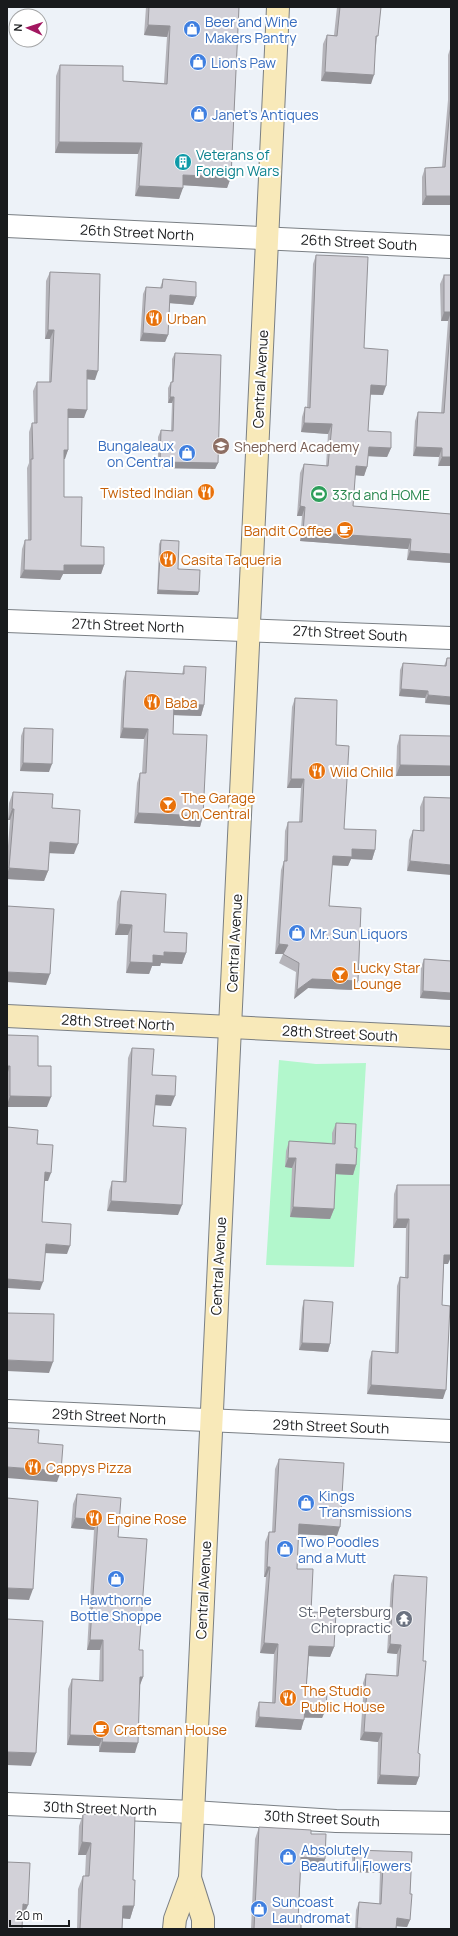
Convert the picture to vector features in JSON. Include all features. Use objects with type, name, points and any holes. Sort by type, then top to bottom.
[{"type":"street","name":"Central Avenue","points":[[174,1929],[175,1919],[190,1878],[278,7]]},
{"type":"street","name":"26th Street North","points":[[7,226],[267,238]]},
{"type":"street","name":"26th Street South","points":[[267,238],[451,247]]},
{"type":"street","name":"27th Street North","points":[[7,621],[248,629]]},
{"type":"street","name":"27th Street South","points":[[248,629],[451,638]]},
{"type":"street","name":"28th Street North","points":[[7,1016],[230,1027]]},
{"type":"street","name":"28th Street South","points":[[230,1027],[451,1038]]},
{"type":"street","name":"29th Street North","points":[[7,1411],[211,1421]]},
{"type":"street","name":"29th Street South","points":[[211,1421],[451,1431]]},
{"type":"street","name":"30th Street North","points":[[7,1804],[193,1812]]},
{"type":"street","name":"30th Street South","points":[[193,1812],[336,1821],[451,1823]]},
{"type":"street","name":"Central Avenue","points":[[190,1878],[203,1919],[203,1929]]},
{"type":"green space","points":[[279,1060],[316,1064],[366,1063],[354,1267],[266,1265]]},
{"type":"building","points":[[149,7],[239,7],[231,177],[183,175],[183,188],[139,186],[142,143],[59,142],[60,65],[123,66],[123,81],[167,84],[170,26],[148,25]]},
{"type":"building","points":[[340,7],[381,7],[378,36],[376,36],[374,75],[325,72],[327,35],[337,36]]},
{"type":"building","points":[[451,95],[451,196],[426,196],[425,168],[445,167]]},
{"type":"building","points":[[316,255],[368,257],[364,348],[388,350],[386,386],[371,385],[368,431],[391,432],[391,448],[369,447],[367,467],[356,466],[353,506],[451,514],[451,554],[410,551],[411,539],[303,532],[305,507],[300,506],[304,464],[328,466],[332,424],[304,423],[305,407],[310,408]]},
{"type":"building","points":[[50,272],[100,274],[98,371],[87,370],[87,410],[68,409],[68,450],[64,450],[64,497],[82,497],[81,546],[104,547],[104,565],[64,565],[64,571],[24,570],[25,540],[31,540],[31,459],[33,459],[32,423],[37,423],[37,382],[51,382],[54,330],[48,330]]},
{"type":"building","points":[[444,275],[451,275],[451,312],[444,312]]},
{"type":"building","points":[[163,279],[196,282],[196,297],[170,295],[168,335],[143,333],[146,287],[162,288]]},
{"type":"building","points":[[451,316],[451,457],[442,457],[442,448],[416,447],[418,412],[444,413]]},
{"type":"building","points":[[175,353],[221,355],[218,463],[160,462],[161,430],[173,431],[174,397],[170,397],[171,382],[173,382]]},
{"type":"building","name":"Casita Taqueria","points":[[161,540],[179,541],[178,569],[200,570],[199,592],[158,590]]},
{"type":"building","points":[[447,658],[451,658],[451,697],[428,695],[428,691],[401,689],[403,663],[446,666]]},
{"type":"building","points":[[184,666],[206,667],[204,705],[174,704],[173,734],[207,735],[203,816],[138,813],[140,773],[146,773],[148,729],[123,728],[126,671],[184,674]]},
{"type":"building","points":[[295,698],[337,700],[336,745],[349,746],[344,829],[376,830],[375,850],[352,849],[352,857],[333,856],[329,906],[361,908],[358,981],[312,979],[297,990],[299,963],[283,954],[288,945],[279,944],[284,861],[287,861],[288,822],[302,822],[304,779],[291,779]]},
{"type":"building","points":[[24,728],[53,729],[52,764],[23,763]]},
{"type":"building","points":[[400,735],[451,736],[451,766],[400,765]]},
{"type":"building","points":[[13,792],[53,794],[52,808],[80,810],[78,844],[50,842],[48,871],[9,868],[14,809],[12,809]]},
{"type":"building","points":[[424,797],[451,798],[451,865],[410,861],[413,830],[424,831]]},
{"type":"building","points":[[121,891],[166,894],[164,932],[187,933],[186,953],[164,952],[164,956],[153,955],[153,963],[130,962],[132,925],[119,924]]},
{"type":"building","points":[[7,906],[54,909],[50,974],[7,972]]},
{"type":"building","points":[[424,959],[451,961],[451,993],[423,991]]},
{"type":"building","points":[[7,1035],[38,1036],[38,1066],[51,1066],[51,1097],[10,1096],[10,1066],[7,1066]]},
{"type":"building","points":[[132,1048],[154,1049],[152,1075],[176,1076],[175,1096],[156,1095],[153,1126],[186,1128],[182,1205],[111,1201],[112,1181],[126,1182]]},
{"type":"building","points":[[336,1123],[356,1124],[355,1148],[357,1148],[356,1165],[336,1164],[334,1209],[293,1207],[296,1158],[288,1158],[289,1141],[335,1144]]},
{"type":"building","points":[[7,1127],[38,1130],[37,1144],[53,1145],[51,1173],[45,1172],[42,1222],[71,1224],[70,1246],[46,1244],[43,1282],[7,1279]]},
{"type":"building","points":[[397,1185],[451,1185],[451,1255],[444,1255],[442,1305],[450,1306],[446,1390],[371,1385],[372,1351],[398,1353],[400,1277],[408,1278],[409,1219],[397,1219]]},
{"type":"building","points":[[304,1300],[333,1302],[330,1344],[302,1343]]},
{"type":"building","points":[[7,1313],[54,1314],[53,1362],[7,1360]]},
{"type":"building","points":[[7,1428],[39,1430],[38,1443],[63,1445],[61,1471],[7,1467]]},
{"type":"building","points":[[279,1459],[344,1463],[340,1527],[299,1524],[297,1569],[313,1569],[311,1612],[336,1613],[334,1647],[309,1646],[306,1691],[327,1693],[326,1709],[305,1708],[304,1720],[259,1717],[259,1702],[275,1703],[278,1644],[264,1643],[270,1567],[267,1567],[269,1532],[275,1532]]},
{"type":"building","points":[[77,1494],[121,1498],[118,1537],[147,1539],[139,1650],[143,1650],[143,1677],[140,1677],[138,1743],[102,1742],[103,1736],[70,1735],[72,1679],[103,1681],[103,1640],[90,1640],[98,1520],[75,1518]]},
{"type":"building","points":[[7,1498],[38,1501],[33,1589],[7,1588]]},
{"type":"building","points":[[394,1575],[427,1577],[423,1661],[426,1661],[418,1753],[420,1754],[419,1777],[380,1775],[382,1733],[364,1732],[367,1689],[365,1689],[366,1674],[398,1676],[401,1645],[390,1644]]},
{"type":"building","points":[[7,1619],[43,1621],[36,1753],[7,1752]]},
{"type":"building","points":[[83,1814],[135,1815],[133,1880],[135,1880],[134,1906],[123,1906],[122,1929],[80,1929],[83,1876],[89,1876],[91,1843],[82,1842]]},
{"type":"building","points":[[259,1827],[311,1830],[311,1834],[326,1834],[325,1859],[301,1857],[298,1921],[301,1921],[301,1929],[254,1929]]},
{"type":"building","points":[[355,1850],[412,1852],[410,1894],[412,1894],[410,1920],[397,1918],[396,1929],[357,1928],[359,1902],[381,1904],[383,1866],[354,1865]]},
{"type":"building","points":[[7,1862],[30,1863],[28,1905],[23,1904],[22,1929],[7,1929]]},
{"type":"place","name":"Beer and Wine Makers Pantry","points":[[192,29]]},
{"type":"place","name":"Lion's Paw","points":[[198,62]]},
{"type":"place","name":"Janet's Antiques","points":[[199,114]]},
{"type":"place","name":"Veterans of Foreign Wars","points":[[183,162]]},
{"type":"place","name":"Urban","points":[[154,318]]},
{"type":"place","name":"Shepherd Academy","points":[[221,446]]},
{"type":"place","name":"Bungaleaux on Central","points":[[187,453]]},
{"type":"place","name":"Twisted Indian","points":[[206,492]]},
{"type":"place","name":"33rd and HOME","points":[[319,494]]},
{"type":"place","name":"Bandit Coffee","points":[[345,530]]},
{"type":"place","name":"Casita Taqueria","points":[[168,559]]},
{"type":"place","name":"Baba","points":[[152,702]]},
{"type":"place","name":"Wild Child","points":[[317,771]]},
{"type":"place","name":"The Garage On Central","points":[[168,805]]},
{"type":"place","name":"Mr. Sun Liquors","points":[[297,933]]},
{"type":"place","name":"Lucky Star Lounge","points":[[340,975]]},
{"type":"place","name":"Cappys Pizza","points":[[33,1467]]},
{"type":"place","name":"Kings Transmissions","points":[[306,1503]]},
{"type":"place","name":"Engine Rose","points":[[94,1518]]},
{"type":"place","name":"Two Poodles and a Mutt","points":[[285,1549]]},
{"type":"place","name":"Hawthorne Bottle Shoppe","points":[[116,1579]]},
{"type":"place","name":"St. Petersburg Chiropractic","points":[[404,1619]]},
{"type":"place","name":"The Studio Public House","points":[[288,1698]]},
{"type":"place","name":"Craftsman House","points":[[101,1729]]},
{"type":"place","name":"Absolutely Beautiful Flowers","points":[[288,1857]]},
{"type":"place","name":"Suncoast Laundromat","points":[[259,1909]]}]
